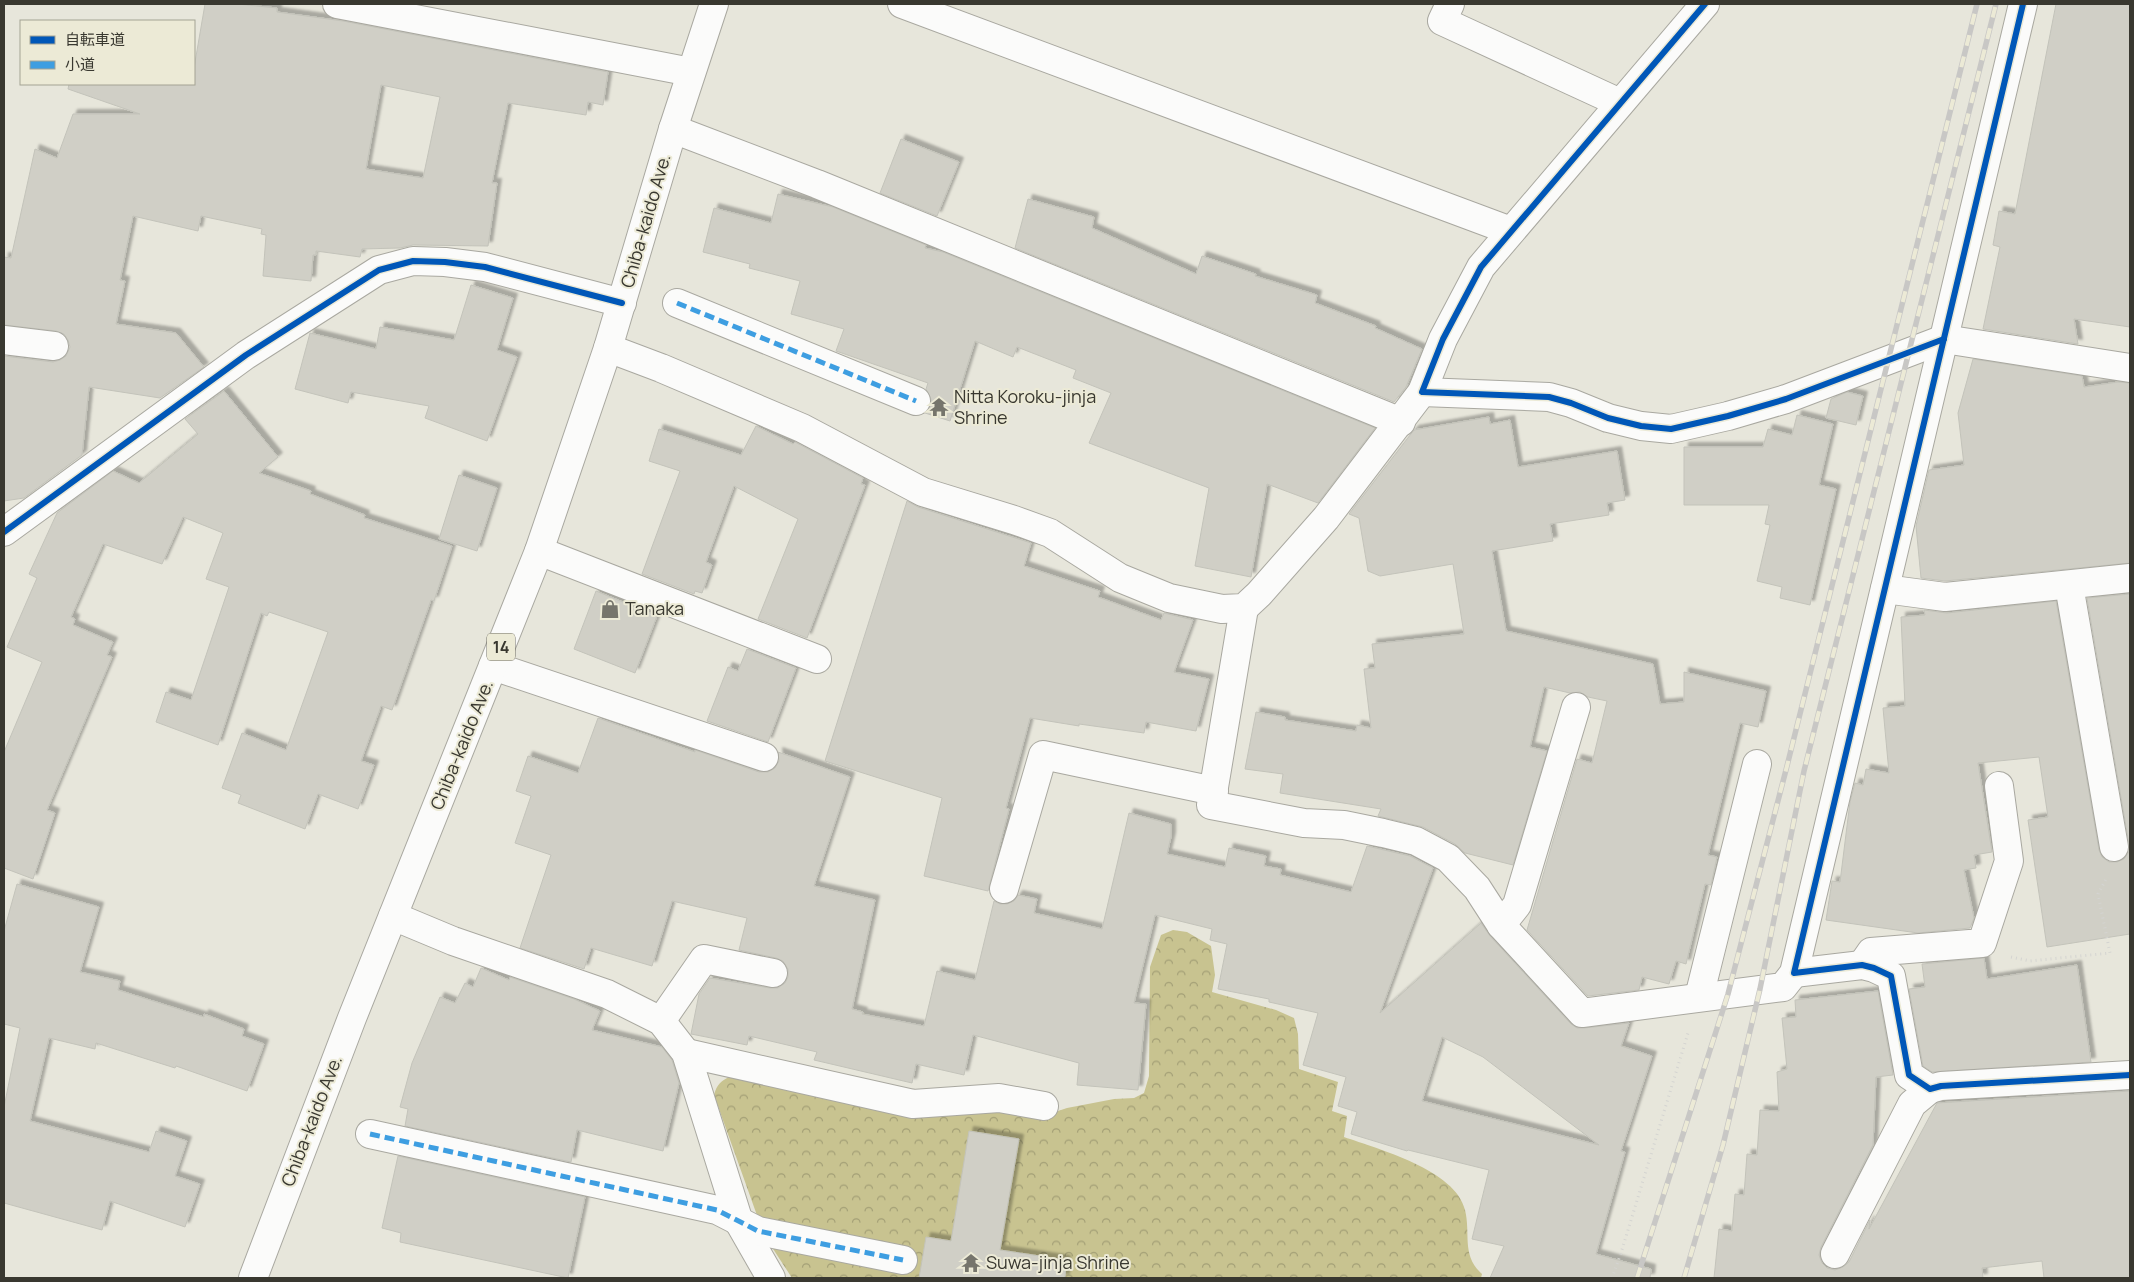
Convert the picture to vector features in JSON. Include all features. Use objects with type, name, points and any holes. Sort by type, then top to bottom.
[{"type":"main road","points":[[337,4],[691,72]]},
{"type":"main road","name":"Chiba-kaido Ave.","points":[[253,1278],[352,1018],[539,551],[608,348],[673,128],[714,4]]},
{"type":"main road","points":[[902,4],[1511,231]]},
{"type":"main road","points":[[1450,4],[1442,21],[1620,103]]},
{"type":"main road","points":[[1705,4],[1480,267],[1443,339],[1422,392],[1326,518],[1259,594],[1244,608],[1211,805],[1304,823],[1344,825],[1416,842],[1448,858],[1477,888],[1501,925],[1582,1013],[1783,987],[1794,973],[2024,4]]},
{"type":"main road","points":[[673,128],[817,184],[1401,422]]},
{"type":"main road","points":[[4,532],[246,355],[379,270],[414,261],[445,262],[484,267],[622,303]]},
{"type":"main road","points":[[677,303],[916,401]]},
{"type":"main road","points":[[1422,392],[1549,397],[1571,403],[1608,418],[1641,426],[1671,429],[1728,416],[1786,399],[1944,339],[2130,368]]},
{"type":"main road","points":[[4,340],[54,346]]},
{"type":"main road","points":[[608,348],[661,368],[802,428],[923,492],[1050,533],[1120,578],[1169,598],[1222,609],[1244,608]]},
{"type":"main road","points":[[539,551],[817,659]]},
{"type":"main road","points":[[1885,589],[1945,598],[2130,578]]},
{"type":"main road","points":[[2069,585],[2114,847]]},
{"type":"main road","points":[[493,666],[764,757]]},
{"type":"main road","points":[[1501,925],[1517,905],[1576,707]]},
{"type":"main road","points":[[1004,889],[1043,755],[1214,791]]},
{"type":"main road","points":[[1699,997],[1756,764]]},
{"type":"main road","points":[[1862,965],[1871,952],[1982,944],[2009,861],[1999,786]]},
{"type":"main road","points":[[393,916],[453,941],[607,994],[661,1021],[686,1053],[739,1222],[771,1278]]},
{"type":"main road","points":[[661,1021],[704,959],[773,973]]},
{"type":"main road","points":[[1794,973],[1862,965],[1891,976],[1909,1075],[1930,1089]]},
{"type":"main road","points":[[686,1053],[913,1104],[999,1098],[1044,1106]]},
{"type":"main road","points":[[1836,1254],[1912,1104],[1930,1089],[1940,1086],[2130,1075]]},
{"type":"main road","points":[[370,1134],[717,1210],[758,1231],[903,1260]]},
{"type":"path","points":[[1982,944],[2002,955],[2030,961],[2110,953],[2098,894],[2114,862],[2114,847]]},
{"type":"path","points":[[1612,1278],[1699,997]]},
{"type":"green space","points":[[1173,930],[1187,932],[1211,946],[1215,975],[1212,992],[1276,1010],[1294,1018],[1298,1034],[1299,1069],[1338,1082],[1332,1111],[1347,1116],[1344,1137],[1395,1155],[1432,1172],[1447,1183],[1459,1196],[1467,1219],[1469,1252],[1475,1267],[1482,1274],[1481,1278],[792,1278],[764,1235],[714,1095],[720,1083],[731,1076],[1000,1104],[1046,1115],[1067,1108],[1114,1099],[1134,1098],[1144,1093],[1149,1076],[1150,967],[1161,935]]},
{"type":"building","points":[[205,4],[237,4],[277,8],[277,12],[343,21],[608,72],[603,105],[588,102],[586,115],[508,103],[492,183],[497,183],[488,246],[413,245],[400,248],[362,249],[360,257],[316,251],[316,255],[313,255],[311,281],[263,276],[266,235],[261,234],[262,229],[201,216],[198,231],[133,216],[120,280],[125,281],[116,324],[176,333],[204,367],[160,398],[89,387],[82,455],[24,498],[4,501],[4,356],[53,362],[66,356],[70,347],[64,334],[56,331],[4,325],[4,257],[11,258],[35,149],[57,158],[73,114],[140,114],[68,89],[69,85],[195,85],[195,62]],"holes":[[[381,85],[440,97],[423,178],[366,169]]]},
{"type":"building","points":[[2056,4],[2130,4],[2130,327],[2074,319],[2078,344],[1983,329],[2000,247],[1993,245],[1999,211],[2015,214]]},
{"type":"building","points":[[901,139],[959,162],[937,216],[880,193]]},
{"type":"building","points":[[778,194],[833,207],[926,245],[925,248],[943,252],[1375,428],[1318,503],[1267,484],[1251,577],[1195,566],[1209,488],[1089,443],[1111,393],[1073,378],[1076,370],[1017,347],[1013,357],[975,341],[950,421],[925,413],[930,407],[931,399],[926,389],[928,383],[836,351],[844,329],[791,314],[800,281],[749,268],[750,264],[703,252],[714,208],[771,223]]},
{"type":"building","points":[[1028,199],[1094,217],[1092,228],[1196,274],[1202,256],[1256,274],[1255,276],[1317,295],[1315,303],[1376,326],[1375,328],[1422,349],[1406,387],[1394,402],[1015,248]]},
{"type":"building","points":[[471,285],[513,298],[497,350],[517,357],[487,441],[425,418],[429,406],[351,392],[348,403],[295,389],[310,333],[376,349],[380,327],[454,340]]},
{"type":"building","points":[[1973,359],[2082,376],[2084,387],[2118,382],[2130,383],[2130,563],[1945,581],[1921,578],[1916,526],[1929,470],[1964,465],[1958,413]]},
{"type":"building","points":[[224,391],[278,457],[259,473],[311,491],[310,494],[365,515],[364,518],[452,546],[434,601],[431,600],[392,710],[381,706],[361,761],[374,765],[358,809],[318,794],[305,829],[238,803],[241,795],[222,788],[242,733],[286,750],[328,632],[269,612],[267,616],[261,613],[218,745],[156,722],[166,692],[191,700],[229,587],[206,579],[223,533],[183,517],[162,564],[103,544],[71,617],[75,619],[73,625],[113,642],[107,655],[112,657],[47,810],[55,813],[33,879],[4,868],[4,752],[42,662],[7,647],[37,578],[29,574],[57,513],[113,471],[139,483],[198,434],[185,419]]},
{"type":"building","points":[[1847,392],[1863,396],[1856,425],[1826,418],[1831,399]]},
{"type":"building","points":[[1797,415],[1833,424],[1819,485],[1836,489],[1810,605],[1780,598],[1782,587],[1757,581],[1770,525],[1765,524],[1769,505],[1684,505],[1684,447],[1763,447],[1768,429],[1792,435]]},
{"type":"building","points":[[1489,417],[1490,424],[1510,420],[1518,467],[1617,451],[1625,500],[1607,503],[1609,515],[1550,524],[1553,541],[1492,551],[1506,631],[1653,664],[1660,704],[1684,702],[1684,672],[1766,691],[1758,727],[1740,723],[1708,855],[1717,857],[1711,885],[1705,884],[1686,964],[1676,961],[1669,984],[1642,977],[1639,990],[1588,996],[1527,930],[1577,759],[1592,763],[1607,701],[1588,697],[1580,692],[1570,693],[1544,687],[1530,747],[1547,751],[1513,865],[1465,853],[1455,844],[1423,827],[1378,816],[1381,809],[1280,793],[1283,774],[1245,769],[1256,712],[1285,717],[1285,720],[1356,731],[1357,725],[1371,728],[1364,669],[1375,668],[1372,644],[1464,634],[1453,564],[1380,576],[1368,571],[1359,518],[1349,514],[1414,430]]},
{"type":"building","points":[[756,426],[793,444],[795,442],[863,478],[861,484],[865,485],[807,638],[758,619],[798,519],[734,486],[706,562],[712,565],[702,593],[695,591],[694,594],[642,574],[680,471],[649,461],[659,429],[741,455]]},
{"type":"building","points":[[459,475],[497,488],[477,551],[439,539]]},
{"type":"building","points":[[907,501],[918,507],[1031,543],[1024,566],[1100,591],[1098,597],[1161,620],[1164,613],[1193,620],[1174,672],[1209,679],[1196,731],[1146,722],[1144,733],[1079,724],[1079,726],[1030,718],[1006,808],[1009,809],[988,891],[924,876],[942,798],[825,761]]},
{"type":"building","points":[[596,591],[657,616],[635,673],[574,649]]},
{"type":"building","points":[[2130,594],[2130,934],[2047,947],[2028,820],[2048,817],[2039,757],[1978,763],[1992,852],[1974,855],[1976,868],[1964,870],[1974,918],[1970,928],[1918,933],[1826,920],[1832,881],[1840,882],[1850,802],[1855,783],[1863,785],[1866,769],[1889,773],[1883,708],[1905,706],[1901,617],[1925,615],[1924,610],[1947,613],[2056,601],[2099,850],[2102,857],[2109,862],[2117,862],[2124,859],[2129,852],[2129,844],[2087,598]]},
{"type":"building","points":[[747,649],[796,668],[768,742],[707,721],[728,667],[738,671]]},
{"type":"building","points":[[598,718],[759,772],[768,772],[775,768],[779,761],[778,752],[850,777],[814,886],[875,900],[852,1009],[863,1012],[862,1014],[924,1026],[937,971],[975,980],[994,901],[1000,904],[1007,904],[1014,901],[1018,895],[1037,899],[1034,913],[1102,929],[1129,813],[1171,824],[1171,837],[1167,854],[1225,867],[1229,848],[1266,856],[1264,866],[1281,869],[1280,875],[1351,892],[1367,846],[1410,856],[1433,868],[1380,1013],[1481,923],[1490,936],[1571,1024],[1577,1028],[1584,1028],[1629,1023],[1621,1046],[1652,1056],[1621,1151],[1625,1152],[1596,1254],[1651,1269],[1650,1278],[1490,1278],[1504,1246],[1472,1239],[1489,1170],[1407,1151],[1351,1134],[1357,1112],[1338,1106],[1346,1077],[1303,1065],[1318,1013],[1269,1002],[1269,999],[1218,989],[1227,944],[1210,940],[1212,929],[1155,915],[1134,1003],[1146,1004],[1138,1090],[1077,1085],[1079,1063],[973,1035],[964,1075],[916,1064],[912,1083],[814,1060],[817,1052],[749,1036],[747,1045],[691,1034],[699,994],[710,978],[778,988],[785,983],[788,977],[788,969],[783,961],[739,950],[747,918],[672,901],[652,966],[591,948],[584,969],[520,948],[551,855],[515,843],[531,796],[516,791],[528,756],[578,773]],"holes":[[[1442,1037],[1483,1057],[1599,1145],[1422,1101]]]},
{"type":"building","points":[[17,884],[99,907],[80,972],[120,981],[118,990],[204,1017],[204,1014],[244,1029],[242,1036],[264,1044],[247,1091],[176,1066],[175,1068],[96,1043],[95,1049],[49,1038],[30,1121],[149,1152],[156,1131],[187,1141],[175,1176],[200,1184],[185,1227],[110,1201],[102,1230],[4,1203],[4,1107],[20,1028],[4,1024],[4,931]]},
{"type":"building","points":[[1984,958],[1987,979],[2077,965],[2091,1062],[1932,1072],[1923,1066],[1909,989],[1925,987],[1922,964]]},
{"type":"building","points":[[481,968],[509,980],[510,977],[574,999],[600,1011],[592,1030],[662,1047],[672,1060],[679,1083],[663,1151],[577,1130],[571,1162],[405,1126],[408,1109],[400,1107],[412,1063],[440,997],[455,1003],[465,983],[473,987]]},
{"type":"building","points":[[1878,991],[1893,1075],[1876,1077],[1873,1145],[1821,1247],[1819,1255],[1822,1263],[1827,1268],[1835,1270],[1849,1262],[1870,1220],[1869,1229],[1937,1103],[2130,1091],[2130,1278],[2044,1278],[2042,1261],[1982,1268],[1983,1278],[1714,1278],[1719,1229],[1732,1231],[1735,1194],[1744,1195],[1747,1154],[1757,1155],[1760,1110],[1779,1111],[1777,1072],[1787,1069],[1782,1018],[1796,1017],[1795,1000]]},
{"type":"building","points":[[969,1131],[1019,1139],[1000,1250],[1066,1260],[1065,1278],[919,1278],[926,1237],[951,1241]]},
{"type":"building","points":[[398,1156],[585,1197],[568,1278],[400,1242],[401,1233],[382,1228]]},
{"type":"railway","points":[[1637,1278],[1728,994],[1787,766],[1977,4]]},
{"type":"railway","points":[[1684,1278],[1723,1145],[1760,989],[1804,771],[1996,4]]},
{"type":"marked path","points":[[677,303],[916,401]]},
{"type":"marked path","points":[[370,1134],[717,1210],[758,1231],[903,1260]]},
{"type":"cycle path","points":[[1705,4],[1481,267],[1443,339],[1422,392],[1549,397],[1571,403],[1608,418],[1641,426],[1671,429],[1728,416],[1786,399],[1944,339]]},
{"type":"cycle path","points":[[2023,4],[1794,973],[1862,965],[1891,976],[1909,1075],[1930,1089],[1941,1086],[2130,1075]]},
{"type":"cycle path","points":[[4,532],[246,355],[379,270],[413,261],[445,262],[485,267],[622,303]]},
{"type":"place","name":"Nitta Koroku-jinja Shrine","points":[[939,407]]},
{"type":"place","name":"Tanaka","points":[[610,609]]},
{"type":"place","name":"Suwa-jinja Shrine","points":[[971,1263]]}]
